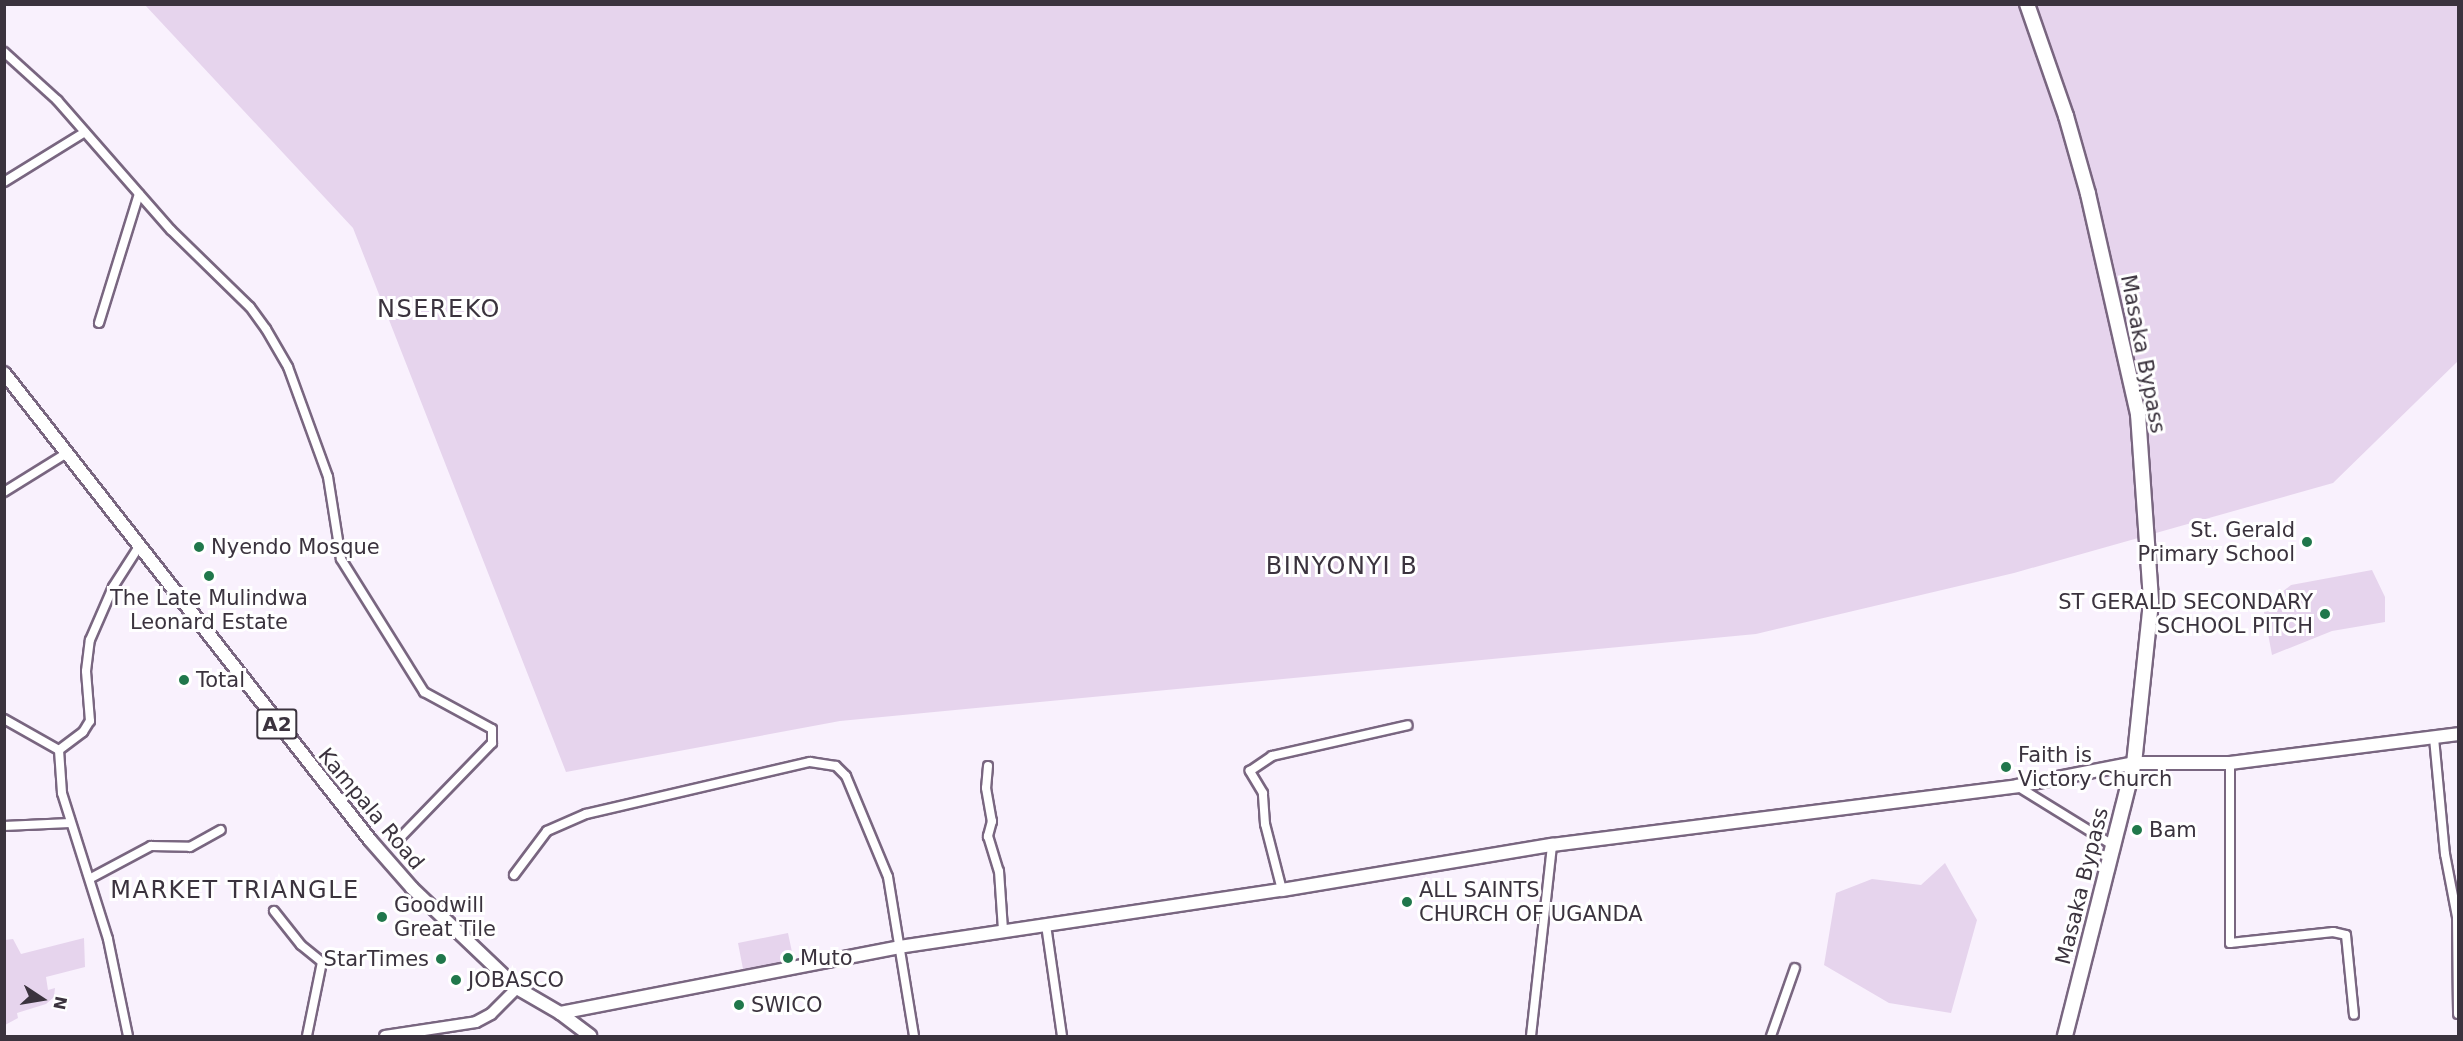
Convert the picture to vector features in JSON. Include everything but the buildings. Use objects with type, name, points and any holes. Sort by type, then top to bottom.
[{"type":"highway","name":"Masaka Bypass","points":[[2027,4],[2066,116],[2088,194],[2138,414],[2151,602],[2134,763],[2065,1036]]},
{"type":"main road","name":"Kampala Road","points":[[4,373],[370,840],[412,888],[517,988],[560,1013],[590,1036]]},
{"type":"main road","points":[[560,1013],[899,947],[1282,890],[1552,845],[2017,786],[2134,763],[2230,763],[2458,734]]},
{"type":"street","points":[[4,52],[85,132],[138,194],[250,307],[266,329],[288,367],[328,477],[341,559],[392,637],[414,680],[424,692],[492,729],[492,743],[400,838]]},
{"type":"street","points":[[4,182],[85,132]]},
{"type":"street","points":[[99,323],[138,194]]},
{"type":"street","points":[[4,492],[66,453]]},
{"type":"street","points":[[59,750],[83,732],[90,721],[86,671],[90,640],[113,587],[140,545]]},
{"type":"street","points":[[4,719],[59,750]]},
{"type":"street","points":[[1282,890],[1265,824],[1263,793],[1250,771],[1272,756],[1408,725]]},
{"type":"street","points":[[2434,738],[2445,854],[2457,917],[2458,1014]]},
{"type":"street","points":[[59,750],[62,793],[70,823],[91,878],[108,939],[128,1036]]},
{"type":"street","points":[[514,875],[547,831],[586,814],[650,802],[716,782],[824,762],[836,766],[846,776],[888,877],[914,1036]]},
{"type":"street","points":[[2230,763],[2230,943],[2333,932],[2346,935],[2350,942],[2354,1015]]},
{"type":"street","points":[[988,766],[986,788],[992,821],[988,836],[999,871],[1004,930]]},
{"type":"street","points":[[2017,786],[2114,846]]},
{"type":"street","points":[[4,826],[70,823]]},
{"type":"street","points":[[91,878],[151,846],[190,847],[221,830]]},
{"type":"street","points":[[1531,1036],[1552,845]]},
{"type":"street","points":[[274,911],[301,945],[322,962],[307,1036]]},
{"type":"street","points":[[1046,925],[1062,1036]]},
{"type":"street","points":[[1771,1036],[1795,968]]},
{"type":"street","points":[[385,1036],[476,1022],[491,1014],[517,988]]},
{"type":"shaded area","points":[[145,5],[2458,5],[2458,361],[2333,483],[2014,573],[1756,634],[840,721],[566,772],[353,228]]},
{"type":"shaded area","name":"ST GERALD SECONDARY SCHOOL PITCH","points":[[2372,570],[2385,597],[2385,622],[2332,631],[2272,655],[2263,607],[2291,585]]},
{"type":"shaded area","points":[[1945,863],[1977,920],[1951,1013],[1889,1003],[1824,965],[1836,893],[1872,879],[1921,885]]},
{"type":"shaded area","points":[[788,933],[792,952],[781,955],[782,962],[743,969],[738,943]]},
{"type":"shaded area","points":[[84,938],[85,967],[46,977],[48,990],[55,988],[54,997],[46,1004],[17,1013],[18,1018],[5,1025],[5,940],[13,939],[21,954]]},
{"type":"place","name":"St. Gerald Primary School","points":[[2307,542]]},
{"type":"place","name":"Nyendo Mosque","points":[[199,547]]},
{"type":"place","name":"The Late Mulindwa Leonard Estate","points":[[209,576]]},
{"type":"place","name":"ST GERALD SECONDARY SCHOOL PITCH","points":[[2325,614]]},
{"type":"place","name":"Total","points":[[184,680]]},
{"type":"place","name":"Faith is Victory Church","points":[[2006,767]]},
{"type":"place","name":"Bam","points":[[2137,830]]},
{"type":"place","name":"ALL SAINTS CHURCH OF UGANDA","points":[[1407,902]]},
{"type":"place","name":"Goodwill Great Tile","points":[[382,917]]},
{"type":"place","name":"Muto","points":[[788,958]]},
{"type":"place","name":"StarTimes","points":[[441,959]]},
{"type":"place","name":"JOBASCO","points":[[456,980]]},
{"type":"place","name":"SWICO","points":[[739,1005]]},
{"type":"district","name":"NSEREKO","points":[[439,310]]},
{"type":"district","name":"BINYONYI B","points":[[1342,567]]},
{"type":"district","name":"MARKET TRIANGLE","points":[[235,891]]}]
